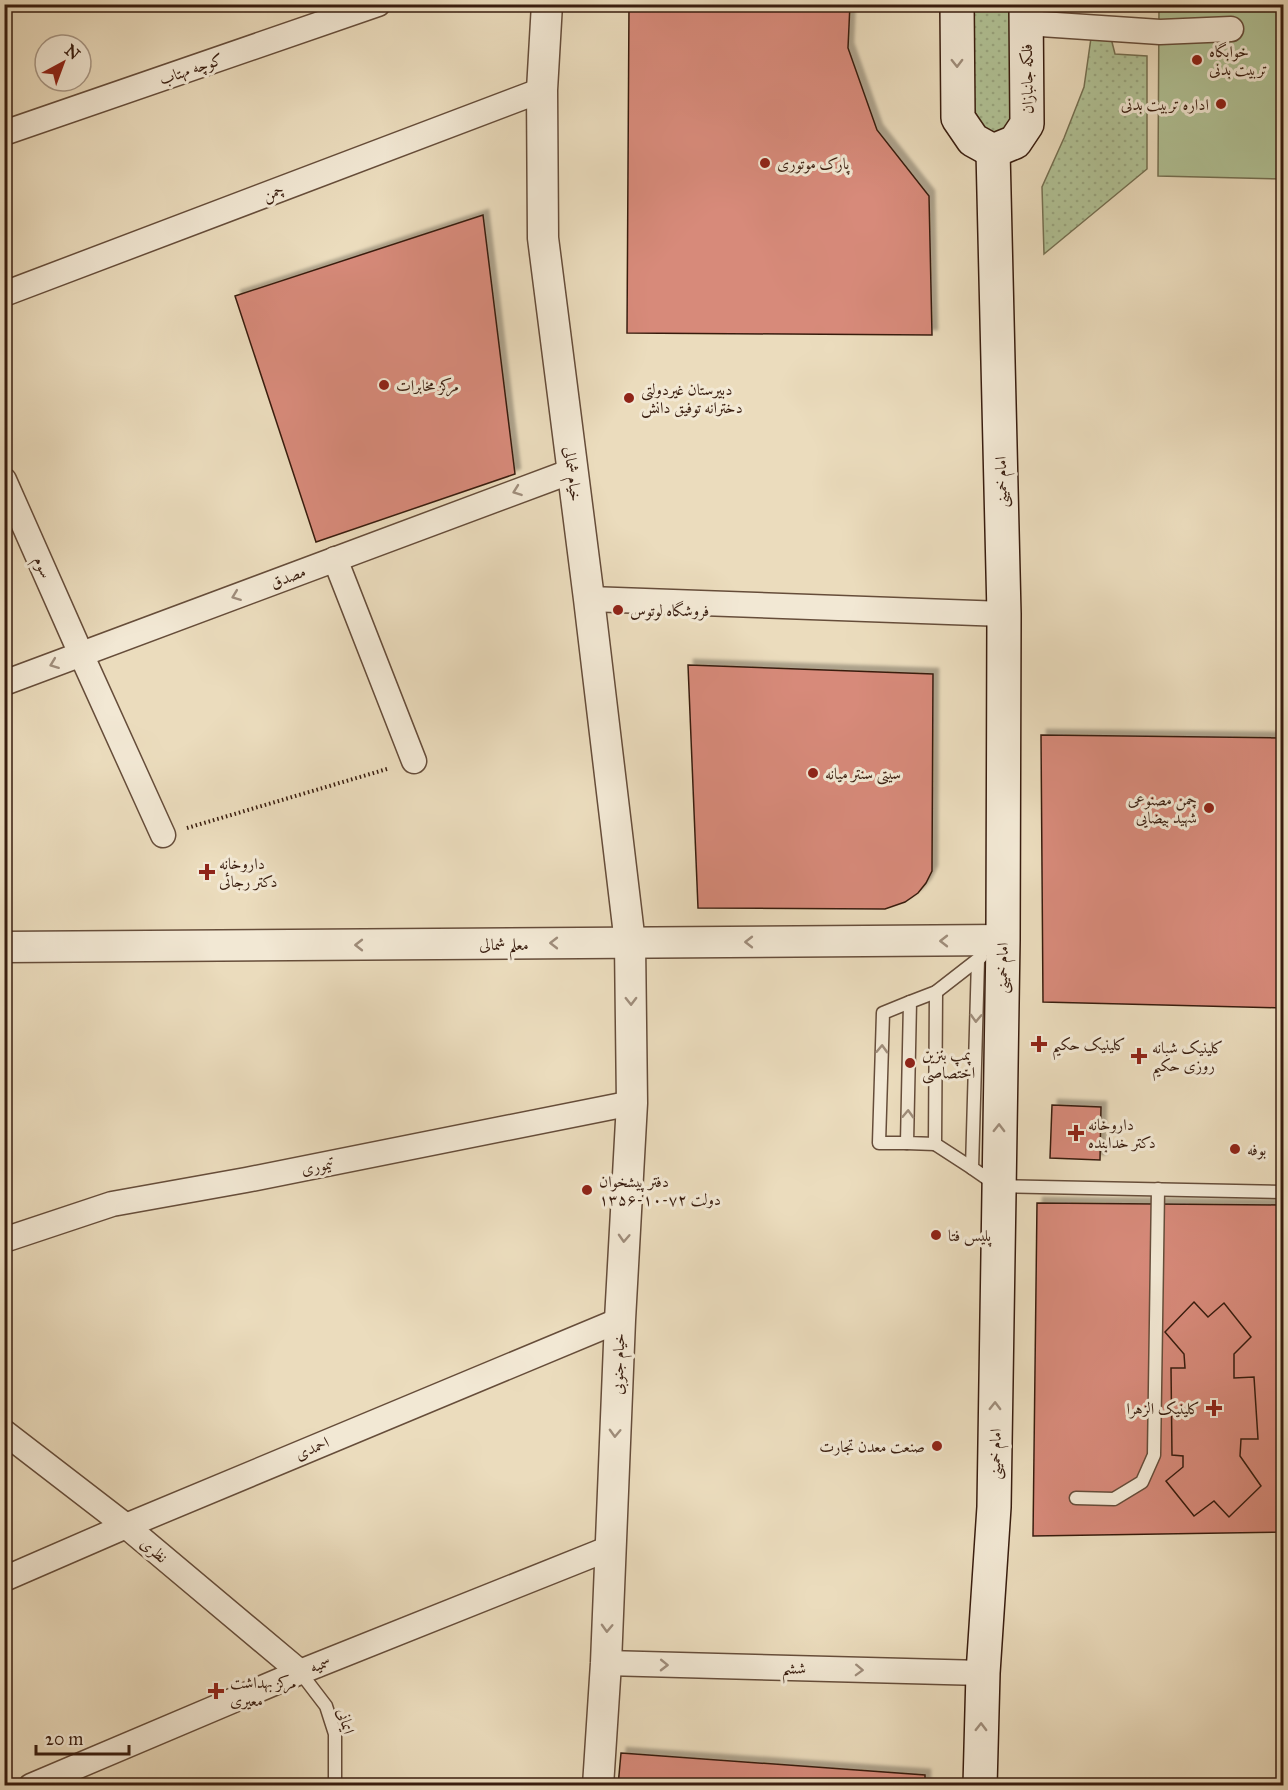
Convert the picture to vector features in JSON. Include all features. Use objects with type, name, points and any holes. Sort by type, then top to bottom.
[{"type":"main road","points":[[957,4],[958,118],[973,140],[993,151]]},
{"type":"main road","name":"فلکه جانبازان","points":[[993,151],[1015,142],[1027,124],[1026,14]]},
{"type":"main road","name":"امام خمینی","points":[[980,1785],[982,1673],[994,1507],[998,1186],[990,950],[1004,614],[993,151]]},
{"type":"street","name":"کوچه مهتاب","points":[[4,133],[378,4]]},
{"type":"street","name":"خیام شمالی","points":[[547,4],[542,90],[543,238],[630,943]]},
{"type":"street","points":[[1026,14],[1160,32],[1231,29]]},
{"type":"street","name":"چمن","points":[[4,294],[542,90]]},
{"type":"street","name":"مصدق","points":[[4,683],[572,471]]},
{"type":"street","name":"سوم","points":[[4,480],[164,835]]},
{"type":"street","points":[[335,559],[414,761]]},
{"type":"street","points":[[589,599],[1004,614]]},
{"type":"street","name":"معلم شمالی","points":[[4,947],[630,943],[990,950]]},
{"type":"street","name":"خیام جنوبی","points":[[598,1785],[606,1664],[620,1320],[632,1103],[630,943]]},
{"type":"street","name":"تیموری","points":[[4,1240],[112,1204],[258,1178],[632,1103]]},
{"type":"street","name":"احمدی","points":[[4,1579],[620,1320]]},
{"type":"street","name":"نظری","points":[[4,1432],[126,1526],[300,1672]]},
{"type":"street","name":"سميه","points":[[32,1785],[300,1672],[610,1548]]},
{"type":"street","name":"ششم","points":[[606,1664],[982,1673]]},
{"type":"lane","points":[[990,950],[936,992],[883,1013],[879,1143],[935,1144],[998,1186],[1284,1192]]},
{"type":"lane","points":[[972,1168],[990,950]]},
{"type":"lane","points":[[935,1144],[936,992]]},
{"type":"lane","points":[[907,1143],[910,1002]]},
{"type":"lane","points":[[1076,1498],[1114,1499],[1142,1482],[1154,1455],[1158,1189]]},
{"type":"lane","name":"ایمانی","points":[[300,1672],[326,1707],[335,1734],[334,1785]]},
{"type":"path","points":[[164,835],[414,761]]},
{"type":"green space","points":[[965,5],[1017,5],[1019,120],[993,141],[966,115]]},
{"type":"green space","name":"اداره تربیت بدنی","points":[[1159,5],[1283,5],[1283,179],[1158,176]]},
{"type":"green space","points":[[1091,38],[1111,38],[1115,54],[1147,56],[1147,169],[1044,254],[1042,187],[1084,87]]},
{"type":"building","name":"پارک موتوری","points":[[629,4],[850,4],[848,48],[877,130],[929,196],[932,335],[627,333]]},
{"type":"building","name":"مرکز مخابرات","points":[[483,215],[515,474],[316,542],[235,296]]},
{"type":"building","name":"سیتی سنتر میانه","points":[[688,665],[933,674],[932,871],[918,893],[905,902],[885,909],[698,908]]},
{"type":"building","points":[[1041,735],[1284,738],[1284,1008],[1043,1002]]},
{"type":"building","name":"داروخانه دکتر خدابنده","points":[[1052,1105],[1101,1107],[1100,1160],[1050,1158]]},
{"type":"building","points":[[1037,1203],[1284,1205],[1284,1532],[1033,1536]]},
{"type":"building","name":"کلینیک الزهرا","points":[[1194,1302],[1208,1317],[1224,1303],[1251,1337],[1234,1354],[1234,1378],[1254,1377],[1258,1439],[1241,1439],[1240,1456],[1261,1486],[1229,1517],[1214,1501],[1194,1516],[1166,1481],[1183,1467],[1183,1456],[1172,1455],[1171,1368],[1185,1368],[1184,1354],[1165,1332]]},
{"type":"building","points":[[621,1753],[925,1775],[925,1786],[618,1786]]},
{"type":"place","name":"خوابگاه تربیت بدنی","points":[[1197,60]]},
{"type":"place","name":"اداره تربیت بدنی","points":[[1221,104]]},
{"type":"place","name":"پارک موتوری","points":[[765,163]]},
{"type":"place","name":"مرکز مخابرات","points":[[384,385]]},
{"type":"place","name":"دبیرستان غیردولتی دخترانه توفیق دانش","points":[[629,398]]},
{"type":"place","name":"فروشگاه لوتوس","points":[[618,610]]},
{"type":"place","name":"سیتی سنتر میانه","points":[[813,773]]},
{"type":"place","name":"چمن مصنوعی شهید بیضایی","points":[[1209,808]]},
{"type":"place","name":"داروخانه دکتر رجائی","points":[[207,872]]},
{"type":"place","name":"کلینیک حکیم","points":[[1039,1044]]},
{"type":"place","name":"کلینیک شبانه روزی حکیم","points":[[1139,1056]]},
{"type":"place","name":"پمپ بنزین اختصاصی","points":[[910,1063]]},
{"type":"place","name":"داروخانه دکتر خدابنده","points":[[1076,1133]]},
{"type":"place","name":"بوفه","points":[[1235,1149]]},
{"type":"place","name":"دفتر پیشخوان دولت ۷۲-۱۰-۱۳۵۶","points":[[587,1190]]},
{"type":"place","name":"پلیس فتا","points":[[936,1235]]},
{"type":"place","name":"کلینیک الزهرا","points":[[1214,1408]]},
{"type":"place","name":"صنعت معدن تجارت","points":[[937,1446]]},
{"type":"place","name":"مرکز بهداشت معیری","points":[[216,1691]]}]
